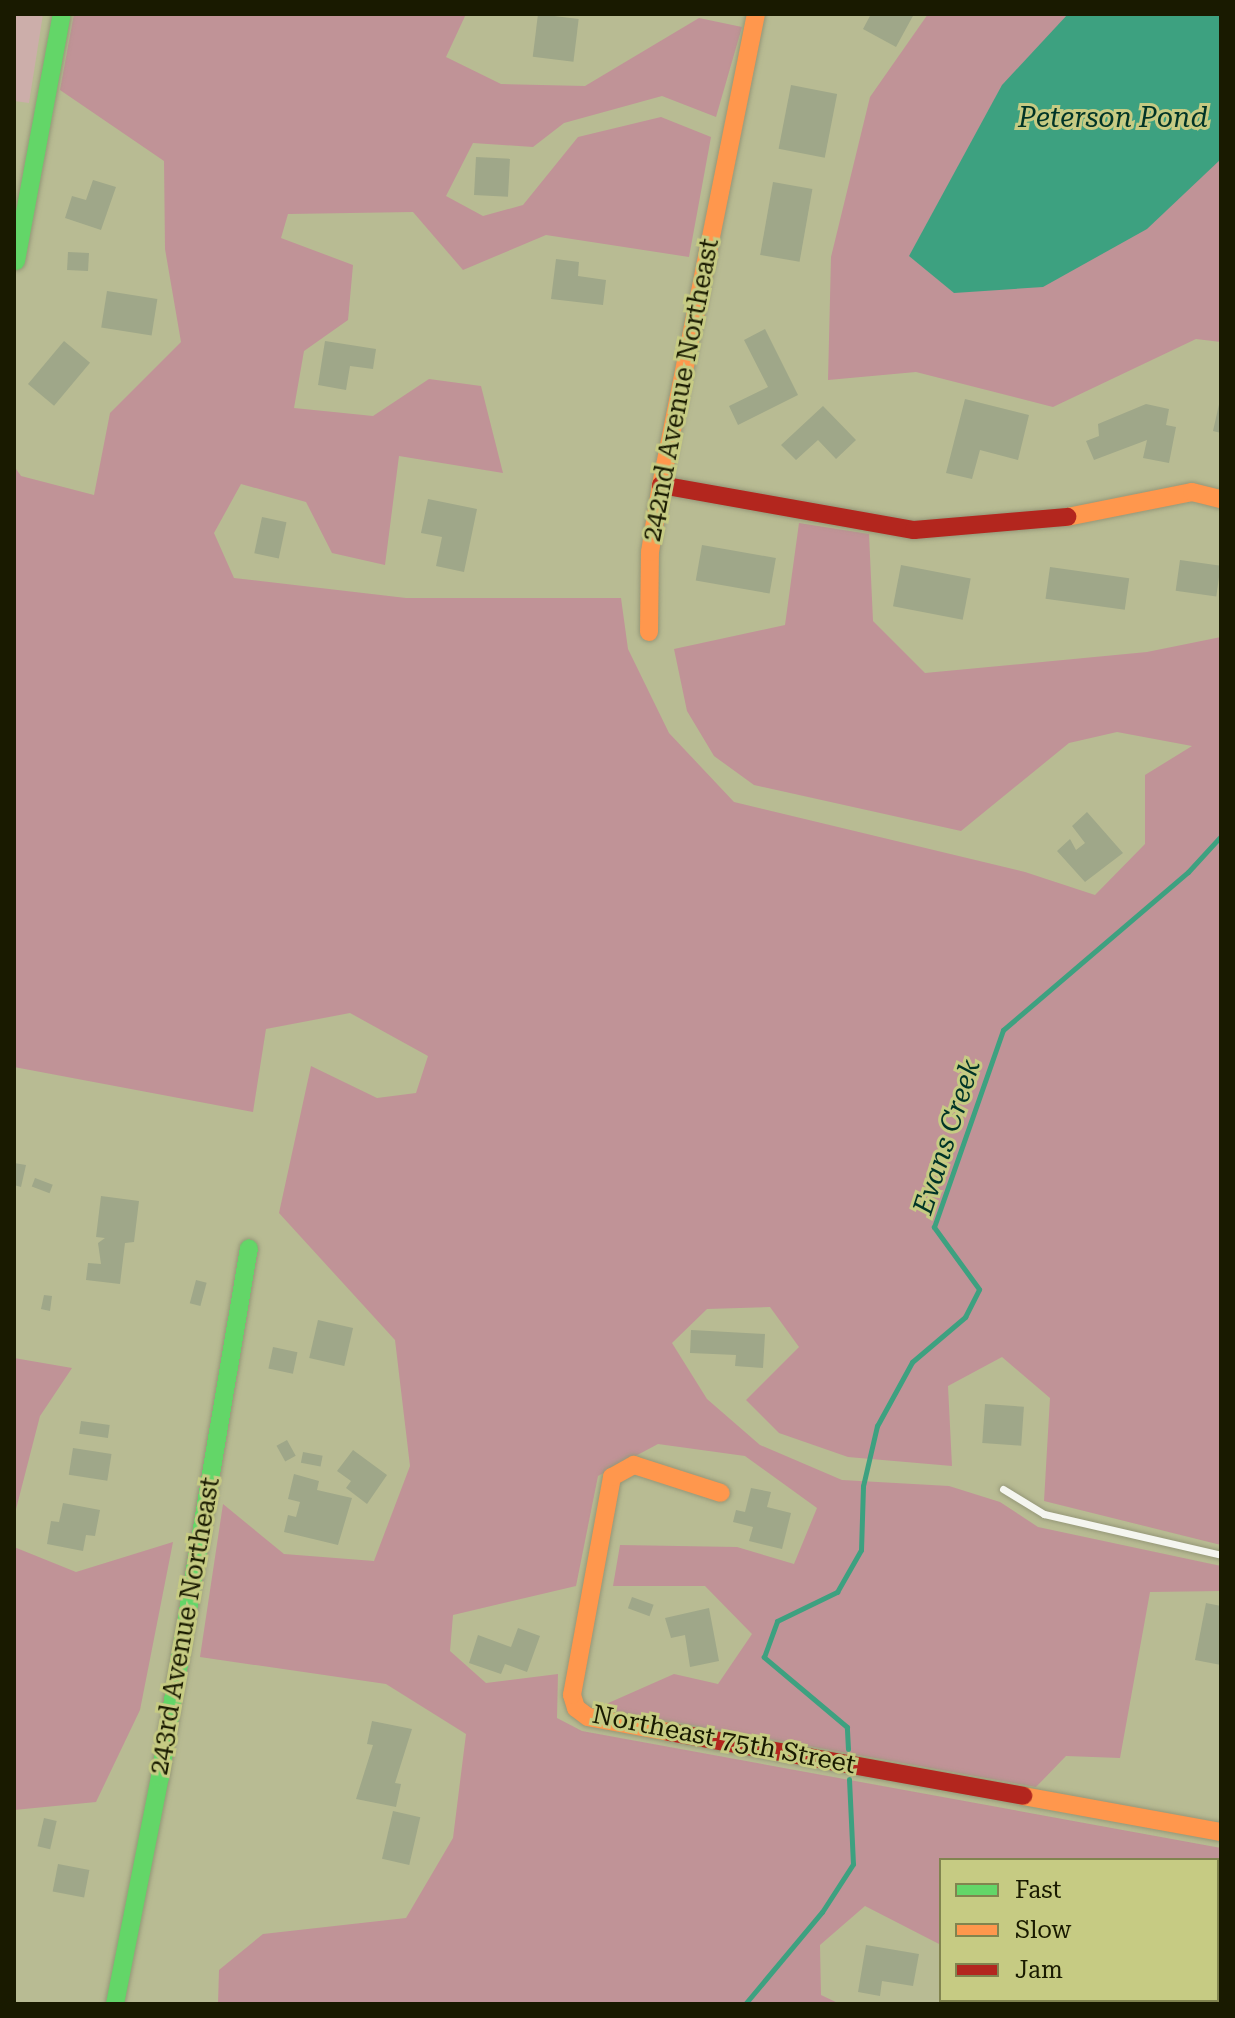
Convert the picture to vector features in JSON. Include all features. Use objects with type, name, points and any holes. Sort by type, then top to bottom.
[{"type":"street","points":[[16,261],[62,14]]},
{"type":"street","name":"242nd Avenue Northeast","points":[[649,632],[650,552],[661,485],[756,14]]},
{"type":"street","points":[[661,485],[914,530],[1086,515],[1192,492],[1221,499]]},
{"type":"street","name":"243rd Avenue Northeast","points":[[115,2004],[160,1777],[249,1248]]},
{"type":"street","name":"Northeast 75th Street","points":[[721,1493],[634,1465],[612,1477],[572,1695],[576,1708],[588,1717],[1221,1832]]},
{"type":"lane","points":[[1003,1489],[1044,1514],[1221,1555]]},
{"type":"shaded area","points":[[14,14],[43,14],[29,103],[14,101]]},
{"type":"shaded area","points":[[74,14],[466,14],[446,57],[501,84],[585,86],[699,18],[742,27],[716,117],[662,96],[564,123],[533,147],[473,143],[446,196],[483,216],[523,205],[578,137],[661,117],[711,137],[689,257],[546,235],[463,270],[413,212],[288,214],[281,238],[353,265],[348,320],[304,351],[294,408],[373,416],[429,379],[481,386],[503,473],[399,456],[385,565],[332,553],[306,502],[241,484],[214,533],[234,578],[406,598],[621,598],[628,649],[669,733],[734,802],[1025,872],[1095,895],[1145,844],[1145,775],[1192,746],[1117,732],[1069,743],[961,831],[754,785],[714,756],[687,711],[674,649],[785,625],[799,523],[869,534],[873,621],[925,673],[1147,652],[1221,637],[1221,1545],[1044,1501],[1050,1398],[1002,1357],[948,1386],[952,1466],[848,1457],[779,1433],[746,1400],[799,1347],[770,1307],[707,1309],[672,1343],[707,1399],[760,1445],[842,1480],[949,1486],[1000,1502],[1038,1527],[1221,1566],[1221,1591],[1150,1592],[1120,1758],[1066,1756],[1036,1787],[597,1708],[674,1674],[718,1684],[752,1634],[705,1586],[613,1586],[620,1545],[737,1547],[794,1564],[817,1508],[745,1456],[658,1444],[598,1476],[576,1586],[453,1615],[450,1651],[486,1683],[558,1674],[557,1718],[582,1731],[1221,1848],[1221,2004],[1090,2002],[1219,2002],[1219,1858],[939,1858],[939,1944],[865,1906],[820,1945],[821,1995],[840,2004],[218,2004],[219,1970],[263,1934],[406,1918],[453,1838],[466,1734],[386,1684],[200,1657],[223,1504],[284,1554],[374,1561],[410,1466],[395,1340],[279,1213],[311,1066],[377,1098],[416,1093],[428,1056],[350,1013],[266,1029],[253,1112],[14,1067],[14,466],[21,476],[94,495],[110,413],[181,342],[165,249],[164,161],[60,90]]},
{"type":"shaded area","points":[[928,14],[1221,14],[1221,342],[1196,339],[1053,407],[916,372],[828,380],[831,257],[870,97]]},
{"type":"shaded area","points":[[14,1358],[72,1368],[40,1416],[14,1517]]},
{"type":"shaded area","points":[[173,1542],[140,1710],[96,1802],[14,1810],[14,1547],[76,1572]]},
{"type":"water","name":"Peterson Pond","points":[[1068,14],[1221,14],[1221,159],[1147,229],[1043,287],[954,293],[909,256],[1002,85]]},
{"type":"building","points":[[538,14],[579,19],[573,62],[533,57]]},
{"type":"building","points":[[871,14],[914,14],[896,47],[863,29]]},
{"type":"building","points":[[791,85],[837,94],[825,158],[779,149]]},
{"type":"building","points":[[476,157],[510,159],[508,197],[474,195]]},
{"type":"building","points":[[93,180],[116,187],[101,230],[65,218],[72,196],[86,200]]},
{"type":"building","points":[[773,182],[812,189],[800,262],[760,255]]},
{"type":"building","points":[[68,252],[89,253],[88,271],[67,270]]},
{"type":"building","points":[[556,259],[579,262],[578,276],[606,280],[603,305],[551,299]]},
{"type":"building","points":[[107,291],[157,299],[152,336],[101,328]]},
{"type":"building","points":[[765,329],[798,395],[738,425],[729,406],[768,387],[744,340]]},
{"type":"building","points":[[64,341],[90,363],[54,406],[28,384]]},
{"type":"building","points":[[325,341],[376,349],[373,369],[350,366],[346,390],[318,385]]},
{"type":"building","points":[[965,399],[1029,415],[1018,460],[980,450],[972,479],[946,473]]},
{"type":"building","points":[[1221,400],[1221,433],[1213,431]]},
{"type":"building","points":[[1146,404],[1169,409],[1166,425],[1176,427],[1169,463],[1143,458],[1147,440],[1094,460],[1086,441],[1099,436],[1098,424]]},
{"type":"building","points":[[823,406],[856,440],[836,459],[818,440],[796,460],[781,445]]},
{"type":"building","points":[[428,499],[477,509],[464,572],[436,566],[442,537],[421,533]]},
{"type":"building","points":[[262,517],[286,522],[279,558],[254,553]]},
{"type":"building","points":[[702,545],[776,558],[770,593],[696,580]]},
{"type":"building","points":[[1180,560],[1221,566],[1216,596],[1176,591]]},
{"type":"building","points":[[901,565],[971,579],[963,620],[893,606]]},
{"type":"building","points":[[1050,567],[1129,578],[1125,610],[1046,599]]},
{"type":"building","points":[[1087,812],[1123,853],[1085,882],[1057,851],[1070,839],[1076,850],[1085,843],[1072,826]]},
{"type":"building","points":[[14,1163],[26,1165],[21,1187],[14,1185]]},
{"type":"building","points":[[35,1178],[53,1185],[50,1193],[32,1186]]},
{"type":"building","points":[[101,1196],[139,1201],[134,1242],[125,1243],[120,1284],[86,1280],[88,1263],[101,1264],[98,1243],[105,1238],[96,1237]]},
{"type":"building","points":[[196,1280],[207,1283],[200,1306],[190,1303]]},
{"type":"building","points":[[44,1295],[52,1296],[50,1311],[41,1309]]},
{"type":"building","points":[[318,1320],[353,1328],[344,1366],[309,1358]]},
{"type":"building","points":[[691,1330],[765,1334],[763,1368],[735,1366],[736,1355],[690,1353]]},
{"type":"building","points":[[273,1347],[297,1352],[293,1374],[268,1369]]},
{"type":"building","points":[[985,1404],[1024,1407],[1021,1446],[982,1443]]},
{"type":"building","points":[[81,1421],[110,1425],[108,1438],[79,1434]]},
{"type":"building","points":[[287,1440],[296,1456],[285,1462],[277,1446]]},
{"type":"building","points":[[73,1448],[112,1454],[107,1481],[69,1475]]},
{"type":"building","points":[[353,1450],[387,1475],[367,1504],[346,1488],[351,1481],[337,1471]]},
{"type":"building","points":[[303,1452],[323,1456],[321,1467],[301,1463]]},
{"type":"building","points":[[294,1474],[319,1481],[317,1490],[352,1498],[338,1545],[284,1532],[288,1515],[296,1517],[300,1502],[288,1499]]},
{"type":"building","points":[[751,1488],[771,1492],[767,1507],[791,1513],[782,1549],[749,1541],[753,1527],[733,1522],[736,1510],[745,1512]]},
{"type":"building","points":[[63,1503],[100,1510],[95,1536],[86,1535],[83,1551],[47,1544],[51,1521],[59,1522]]},
{"type":"building","points":[[632,1597],[654,1605],[650,1616],[628,1608]]},
{"type":"building","points":[[1206,1603],[1221,1606],[1221,1665],[1195,1660]]},
{"type":"building","points":[[709,1608],[719,1661],[690,1667],[685,1635],[671,1638],[665,1618]]},
{"type":"building","points":[[518,1628],[540,1636],[527,1672],[505,1664],[501,1674],[469,1663],[478,1635],[511,1647]]},
{"type":"building","points":[[372,1721],[412,1729],[395,1783],[401,1784],[396,1807],[356,1799],[373,1745],[367,1744]]},
{"type":"building","points":[[393,1811],[420,1817],[409,1865],[382,1859]]},
{"type":"building","points":[[44,1818],[57,1821],[50,1849],[37,1846]]},
{"type":"building","points":[[58,1864],[89,1870],[84,1898],[53,1891]]},
{"type":"building","points":[[866,1945],[919,1954],[913,1986],[882,1981],[880,1996],[858,1992]]},
{"type":"waterway","name":"Evans Creek","points":[[848,1749],[847,1727],[764,1657],[777,1621],[837,1592],[861,1550],[863,1486],[877,1426],[912,1362],[965,1317],[979,1289],[934,1227],[1003,1030],[1188,872],[1221,836]]},
{"type":"waterway","name":"Evans Creek","points":[[745,2004],[822,1912],[853,1864],[849,1779]]},
{"type":"traffic: fast","points":[[16,261],[62,14]]},
{"type":"traffic: fast","points":[[115,2004],[160,1777],[249,1248]]},
{"type":"traffic: slow","points":[[649,632],[650,552],[661,485],[756,14]]},
{"type":"traffic: slow","points":[[1067,517],[1192,492],[1221,499]]},
{"type":"traffic: slow","points":[[669,1732],[588,1717],[576,1708],[572,1695],[612,1477],[634,1465],[721,1493]]},
{"type":"traffic: slow","points":[[1023,1796],[1221,1832]]},
{"type":"traffic: jam","points":[[661,485],[914,530],[1067,517]]},
{"type":"traffic: jam","points":[[669,1732],[1023,1796]]}]
